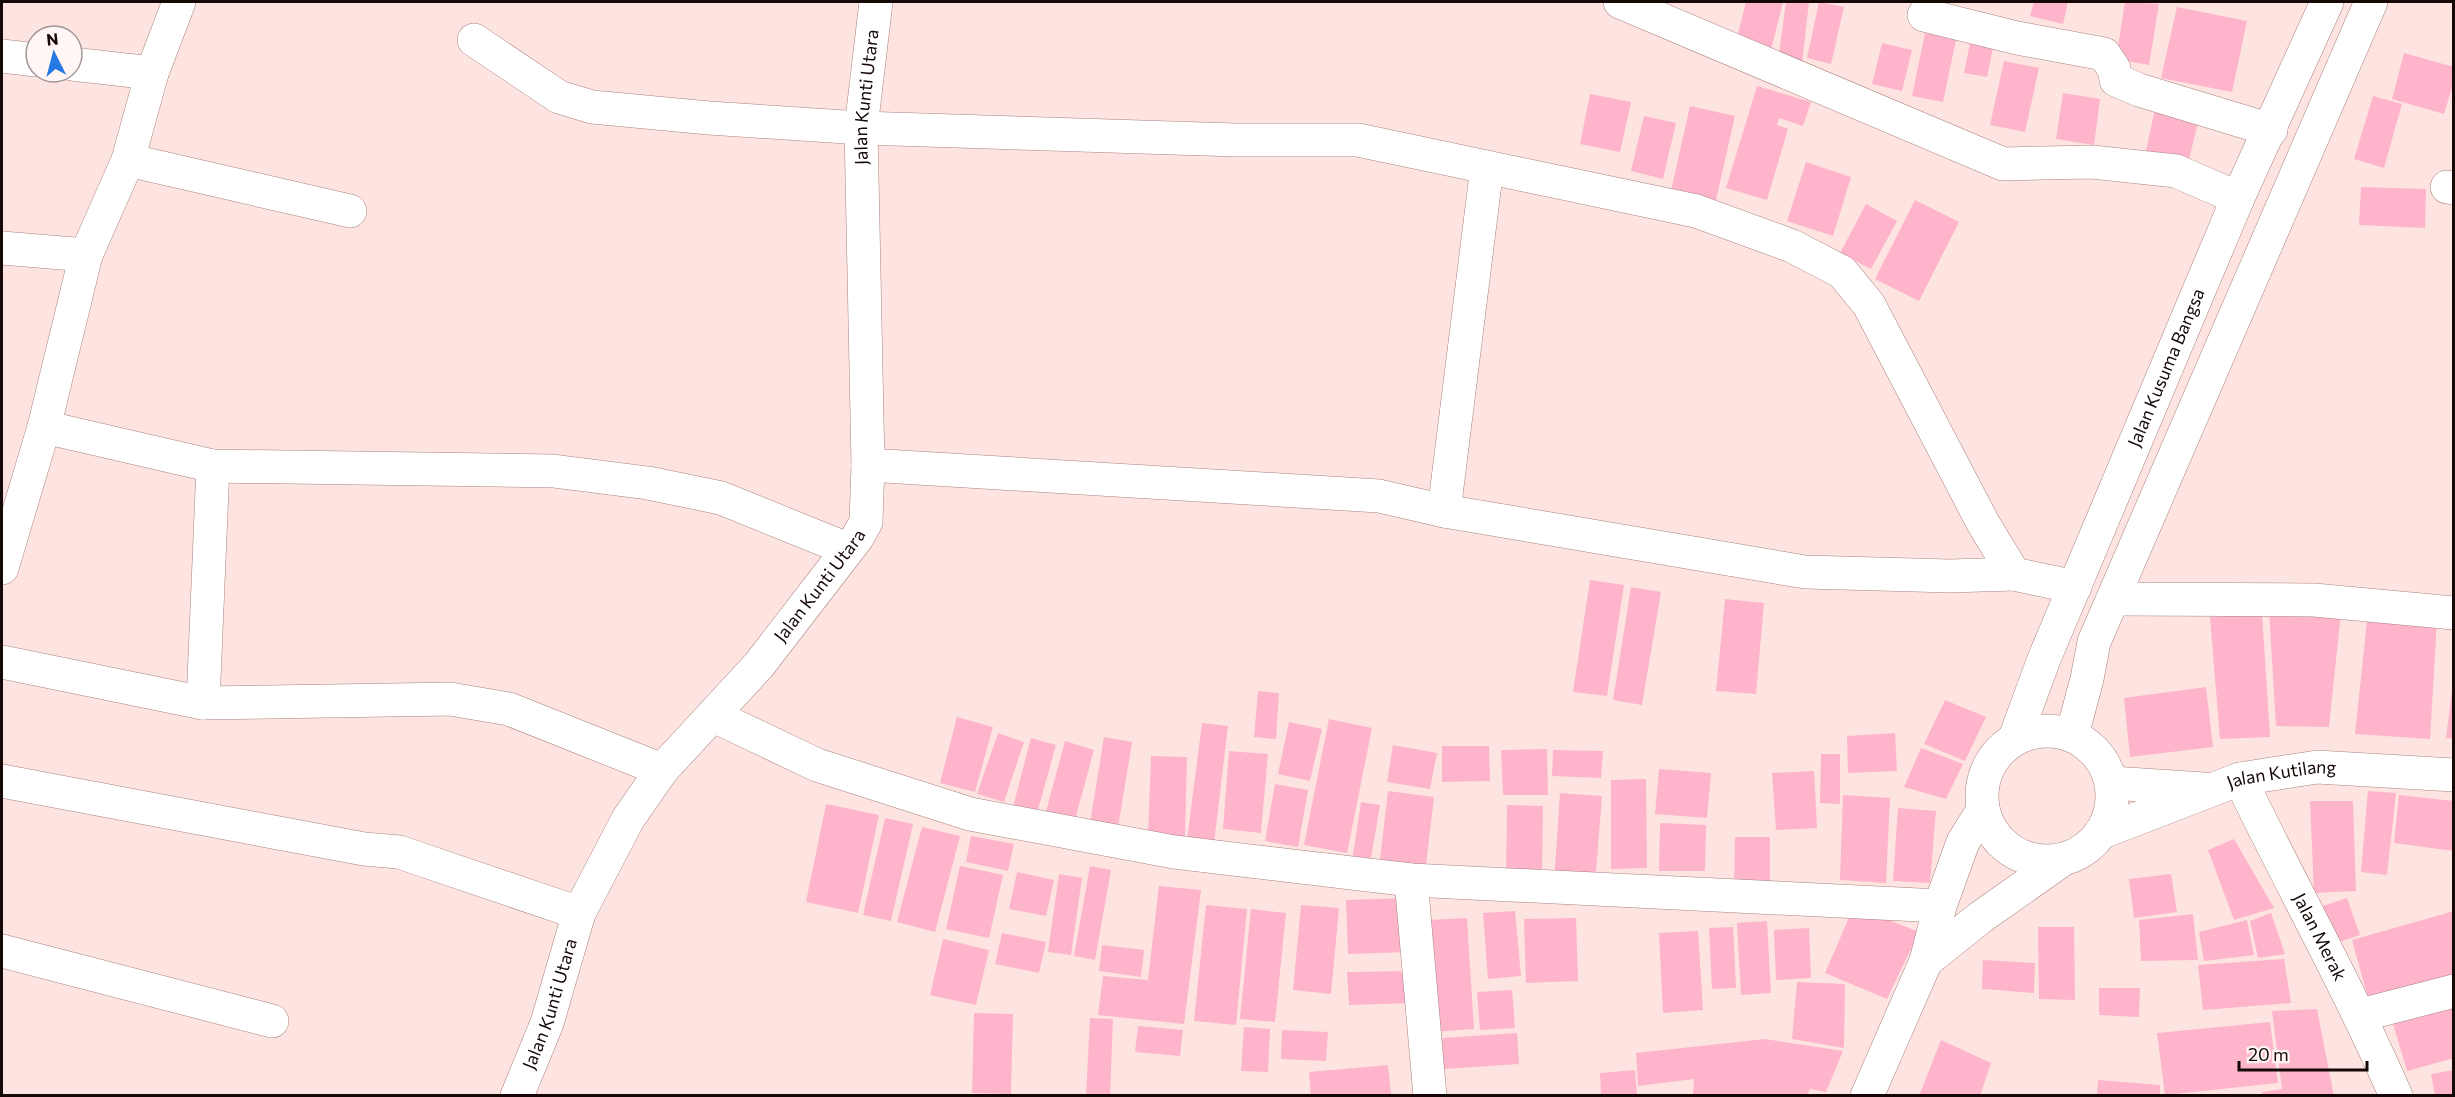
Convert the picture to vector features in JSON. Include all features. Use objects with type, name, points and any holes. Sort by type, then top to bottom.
[{"type":"street","points":[[2,568],[44,427],[86,255],[128,160],[152,73],[180,2]]},
{"type":"street","name":"Jalan Kunti Utara","points":[[517,1095],[547,1023],[579,914],[628,819],[662,770],[702,725],[714,716],[780,639],[866,522],[868,465],[861,128],[876,2]]},
{"type":"street","points":[[1620,2],[2003,164],[2092,162],[2176,171],[2238,198]]},
{"type":"street","points":[[2072,735],[2094,642],[2194,405],[2367,12],[2326,4]]},
{"type":"street","name":"Jalan Kusuma Bangsa","points":[[2015,738],[2075,587],[2238,198],[2271,130],[2326,4]]},
{"type":"street","points":[[1924,15],[2017,38],[2104,54],[2114,69],[2116,80],[2139,90],[2271,130]]},
{"type":"street","points":[[474,40],[559,98],[592,107],[709,118],[861,128],[1236,140],[1358,140],[1696,211],[1792,246],[1842,272],[1869,305],[1983,523],[2014,574]]},
{"type":"street","points":[[2,56],[24,59]]},
{"type":"street","points":[[84,65],[152,73]]},
{"type":"street","points":[[128,160],[350,211]]},
{"type":"street","points":[[1444,511],[1487,167]]},
{"type":"street","points":[[2,248],[86,255]]},
{"type":"street","points":[[2157,393],[2194,405]]},
{"type":"street","points":[[44,427],[213,466],[553,471],[648,483],[721,498],[847,549]]},
{"type":"street","points":[[868,465],[1379,496],[1444,511],[1805,572],[1950,576],[2014,574],[2075,587]]},
{"type":"street","points":[[202,703],[213,466]]},
{"type":"street","points":[[2114,599],[2314,600],[2454,613]]},
{"type":"street","points":[[2,662],[202,703],[450,699],[508,709],[662,770]]},
{"type":"street","points":[[714,716],[817,765],[970,814],[1174,852],[1411,880],[1940,906]]},
{"type":"street","points":[[1926,961],[1981,917],[2062,860],[2081,852],[2108,822],[2113,802],[2112,783],[2104,762],[2090,746],[2072,735],[2053,730],[2033,732],[2015,738],[1998,751],[1987,769],[1981,789],[1983,810],[1990,830],[2004,846],[2021,857],[2041,862],[2062,860]]},
{"type":"street","name":"Jalan Kutilang","points":[[2112,783],[2227,784],[2317,768],[2454,775]]},
{"type":"street","points":[[2,781],[363,849],[399,852],[579,914]]},
{"type":"street","points":[[2100,833],[2227,784]]},
{"type":"street","name":"Jalan Merak","points":[[2227,784],[2293,889],[2361,1015],[2396,1095]]},
{"type":"street","points":[[1867,1095],[1926,961],[1940,906],[1963,842],[1983,810]]},
{"type":"street","points":[[1411,880],[1430,1095]]},
{"type":"street","points":[[2,951],[272,1021]]},
{"type":"street","points":[[2361,1015],[2454,991]]},
{"type":"building","points":[[1746,2],[1783,2],[1771,50],[1736,42]]},
{"type":"building","points":[[1786,2],[1809,2],[1802,64],[1778,61]]},
{"type":"building","points":[[1819,2],[1844,7],[1831,64],[1807,58]]},
{"type":"building","points":[[2034,2],[2068,2],[2063,24],[2030,16]]},
{"type":"building","points":[[2125,2],[2159,4],[2149,65],[2116,59]]},
{"type":"building","points":[[2177,7],[2247,21],[2232,92],[2161,78]]},
{"type":"building","points":[[1925,33],[1956,40],[1943,102],[1912,96]]},
{"type":"building","points":[[1971,38],[1994,43],[1987,77],[1964,73]]},
{"type":"building","points":[[1882,43],[1912,50],[1902,91],[1872,84]]},
{"type":"building","points":[[2404,53],[2454,67],[2454,81],[2444,114],[2392,99]]},
{"type":"building","points":[[2004,61],[2039,68],[2025,132],[1990,125]]},
{"type":"building","points":[[1757,86],[1811,102],[1803,126],[1779,118],[1777,125],[1788,129],[1767,200],[1726,188]]},
{"type":"building","points":[[2063,93],[2100,99],[2094,145],[2056,139]]},
{"type":"building","points":[[1590,94],[1631,102],[1620,152],[1580,144]]},
{"type":"building","points":[[2373,96],[2402,104],[2384,168],[2354,159]]},
{"type":"building","points":[[2156,104],[2200,113],[2189,160],[2146,151]]},
{"type":"building","points":[[1690,106],[1735,116],[1716,200],[1671,191]]},
{"type":"building","points":[[1644,116],[1676,123],[1663,179],[1631,171]]},
{"type":"building","points":[[1806,162],[1851,177],[1833,236],[1787,221]]},
{"type":"building","points":[[2361,187],[2426,189],[2425,228],[2359,225]]},
{"type":"building","points":[[1915,200],[1959,222],[1919,301],[1875,279]]},
{"type":"building","points":[[1866,204],[1897,221],[1871,269],[1840,253]]},
{"type":"building","points":[[1590,580],[1624,585],[1607,696],[1573,692]]},
{"type":"building","points":[[1631,587],[1661,592],[1642,705],[1613,700]]},
{"type":"building","points":[[1725,599],[1764,603],[1756,694],[1716,691]]},
{"type":"building","points":[[2269,611],[2341,612],[2329,727],[2276,726]]},
{"type":"building","points":[[2368,612],[2437,620],[2430,739],[2355,734]]},
{"type":"building","points":[[2262,613],[2270,737],[2220,739],[2210,617]]},
{"type":"building","points":[[2206,687],[2213,747],[2130,757],[2124,698]]},
{"type":"building","points":[[1258,691],[1279,693],[1276,739],[1254,737]]},
{"type":"building","points":[[2452,691],[2454,691],[2454,739],[2446,738]]},
{"type":"building","points":[[1945,700],[1986,717],[1965,761],[1924,744]]},
{"type":"building","points":[[957,717],[993,727],[975,792],[940,783]]},
{"type":"building","points":[[1329,719],[1372,728],[1347,853],[1304,845]]},
{"type":"building","points":[[1289,722],[1322,729],[1310,781],[1278,774]]},
{"type":"building","points":[[1202,723],[1228,726],[1214,843],[1187,840]]},
{"type":"building","points":[[998,733],[1024,742],[1004,802],[977,794]]},
{"type":"building","points":[[1895,733],[1897,771],[1848,773],[1847,736]]},
{"type":"building","points":[[1104,737],[1132,742],[1117,834],[1089,829]]},
{"type":"building","points":[[1031,738],[1056,745],[1036,817],[1012,811]]},
{"type":"building","points":[[1065,741],[1094,750],[1074,823],[1045,815]]},
{"type":"building","points":[[1393,745],[1437,753],[1430,789],[1387,782]]},
{"type":"building","points":[[1442,746],[1489,746],[1490,781],[1442,782]]},
{"type":"building","points":[[1921,748],[1963,764],[1946,799],[1904,787]]},
{"type":"building","points":[[1547,749],[1548,795],[1503,795],[1501,750]]},
{"type":"building","points":[[1553,750],[1603,751],[1601,778],[1552,776]]},
{"type":"building","points":[[1229,751],[1268,754],[1261,833],[1223,829]]},
{"type":"building","points":[[1821,754],[1840,754],[1840,804],[1820,803]]},
{"type":"building","points":[[1151,756],[1187,757],[1185,836],[1148,836]]},
{"type":"building","points":[[1659,769],[1711,773],[1707,818],[1655,814]]},
{"type":"building","points":[[1814,771],[1817,828],[1776,830],[1772,773]]},
{"type":"building","points":[[1646,779],[1647,868],[1611,869],[1611,780]]},
{"type":"building","points":[[1275,784],[1308,790],[1298,847],[1265,841]]},
{"type":"building","points":[[1388,791],[1434,797],[1425,873],[1379,868]]},
{"type":"building","points":[[2368,791],[2396,793],[2387,875],[2361,872]]},
{"type":"building","points":[[1560,793],[1602,796],[1595,885],[1554,882]]},
{"type":"building","points":[[1843,795],[1890,798],[1886,883],[1840,880]]},
{"type":"building","points":[[2399,795],[2454,801],[2454,851],[2394,843]]},
{"type":"building","points":[[2310,801],[2353,801],[2356,891],[2314,893]]},
{"type":"building","points":[[1361,802],[1380,805],[1370,864],[1352,861]]},
{"type":"building","points":[[826,804],[879,815],[858,913],[806,902]]},
{"type":"building","points":[[1507,805],[1543,806],[1542,875],[1506,874]]},
{"type":"building","points":[[1898,808],[1936,811],[1930,883],[1893,881]]},
{"type":"building","points":[[885,818],[913,824],[891,921],[863,915]]},
{"type":"building","points":[[1660,823],[1706,825],[1705,871],[1659,871]]},
{"type":"building","points":[[922,827],[960,836],[935,932],[897,922]]},
{"type":"building","points":[[971,836],[1014,844],[1008,871],[966,862]]},
{"type":"building","points":[[1735,837],[1770,837],[1770,889],[1734,890]]},
{"type":"building","points":[[2234,839],[2274,908],[2234,920],[2208,850]]},
{"type":"building","points":[[960,866],[1003,875],[989,938],[946,929]]},
{"type":"building","points":[[1090,866],[1111,870],[1095,960],[1074,956]]},
{"type":"building","points":[[1017,872],[1054,880],[1046,916],[1009,909]]},
{"type":"building","points":[[1059,874],[1082,878],[1071,955],[1048,952]]},
{"type":"building","points":[[2171,874],[2177,912],[2134,918],[2129,879]]},
{"type":"building","points":[[1159,886],[1201,890],[1184,1024],[1098,1015],[1103,976],[1148,980]]},
{"type":"building","points":[[1407,898],[1409,952],[1348,954],[1346,900]]},
{"type":"building","points":[[2347,898],[2360,935],[2336,943],[2323,906]]},
{"type":"building","points":[[1206,905],[1247,909],[1236,1025],[1194,1021]]},
{"type":"building","points":[[1301,905],[1339,908],[1331,994],[1293,990]]},
{"type":"building","points":[[1854,906],[1919,932],[1887,999],[1825,973]]},
{"type":"building","points":[[1251,909],[1286,913],[1275,1022],[1240,1019]]},
{"type":"building","points":[[1515,911],[1521,976],[1488,979],[1483,913]]},
{"type":"building","points":[[2454,911],[2454,974],[2368,998],[2352,940]]},
{"type":"building","points":[[2271,913],[2285,954],[2258,958],[2250,921]]},
{"type":"building","points":[[2193,914],[2198,960],[2141,961],[2139,920]]},
{"type":"building","points":[[1467,918],[1474,1029],[1433,1032],[1427,920]]},
{"type":"building","points":[[1576,918],[1578,981],[1526,983],[1524,919]]},
{"type":"building","points":[[2247,920],[2254,955],[2204,961],[2199,932]]},
{"type":"building","points":[[1767,921],[1771,993],[1741,995],[1737,923]]},
{"type":"building","points":[[1733,927],[1736,988],[1712,989],[1709,928]]},
{"type":"building","points":[[2038,927],[2074,927],[2075,1000],[2039,999]]},
{"type":"building","points":[[1809,928],[1811,978],[1776,980],[1774,930]]},
{"type":"building","points":[[1698,931],[1703,1010],[1663,1013],[1659,933]]},
{"type":"building","points":[[1002,933],[1046,942],[1039,973],[995,964]]},
{"type":"building","points":[[943,939],[989,950],[976,1005],[930,995]]},
{"type":"building","points":[[1102,945],[1144,950],[1141,977],[1099,971]]},
{"type":"building","points":[[2284,959],[2291,1003],[2203,1010],[2198,965]]},
{"type":"building","points":[[1983,960],[2035,963],[2034,993],[1982,989]]},
{"type":"building","points":[[1415,971],[1416,1003],[1349,1005],[1347,972]]},
{"type":"building","points":[[1797,982],[1845,984],[1844,1048],[1792,1039]]},
{"type":"building","points":[[2099,988],[2140,988],[2139,1017],[2099,1015]]},
{"type":"building","points":[[1512,990],[1515,1028],[1480,1030],[1477,992]]},
{"type":"building","points":[[2454,997],[2454,1058],[2407,1071],[2390,1014]]},
{"type":"building","points":[[2317,1009],[2334,1096],[2263,1096],[2262,1092],[2282,1089],[2272,1011]]},
{"type":"building","points":[[974,1013],[1013,1014],[1011,1094],[972,1093]]},
{"type":"building","points":[[1090,1018],[1113,1019],[1110,1096],[1086,1096]]},
{"type":"building","points":[[2270,1022],[2278,1083],[2165,1095],[2157,1033]]},
{"type":"building","points":[[1138,1026],[1183,1030],[1180,1056],[1135,1052]]},
{"type":"building","points":[[1244,1027],[1270,1029],[1268,1072],[1241,1071]]},
{"type":"building","points":[[1282,1030],[1328,1032],[1326,1061],[1281,1059]]},
{"type":"building","points":[[1517,1033],[1519,1064],[1444,1069],[1442,1038]]},
{"type":"building","points":[[1765,1039],[1843,1051],[1826,1092],[1810,1089],[1807,1096],[1693,1096],[1694,1079],[1638,1086],[1636,1053]]},
{"type":"building","points":[[1941,1040],[1991,1063],[1980,1096],[1919,1096]]},
{"type":"building","points":[[1388,1065],[1391,1094],[1311,1096],[1309,1072]]},
{"type":"building","points":[[1635,1070],[1637,1096],[1601,1096],[1600,1073]]},
{"type":"building","points":[[2454,1070],[2454,1096],[2435,1096],[2431,1074]]},
{"type":"building","points":[[2098,1080],[2160,1085],[2160,1096],[2097,1096]]}]
